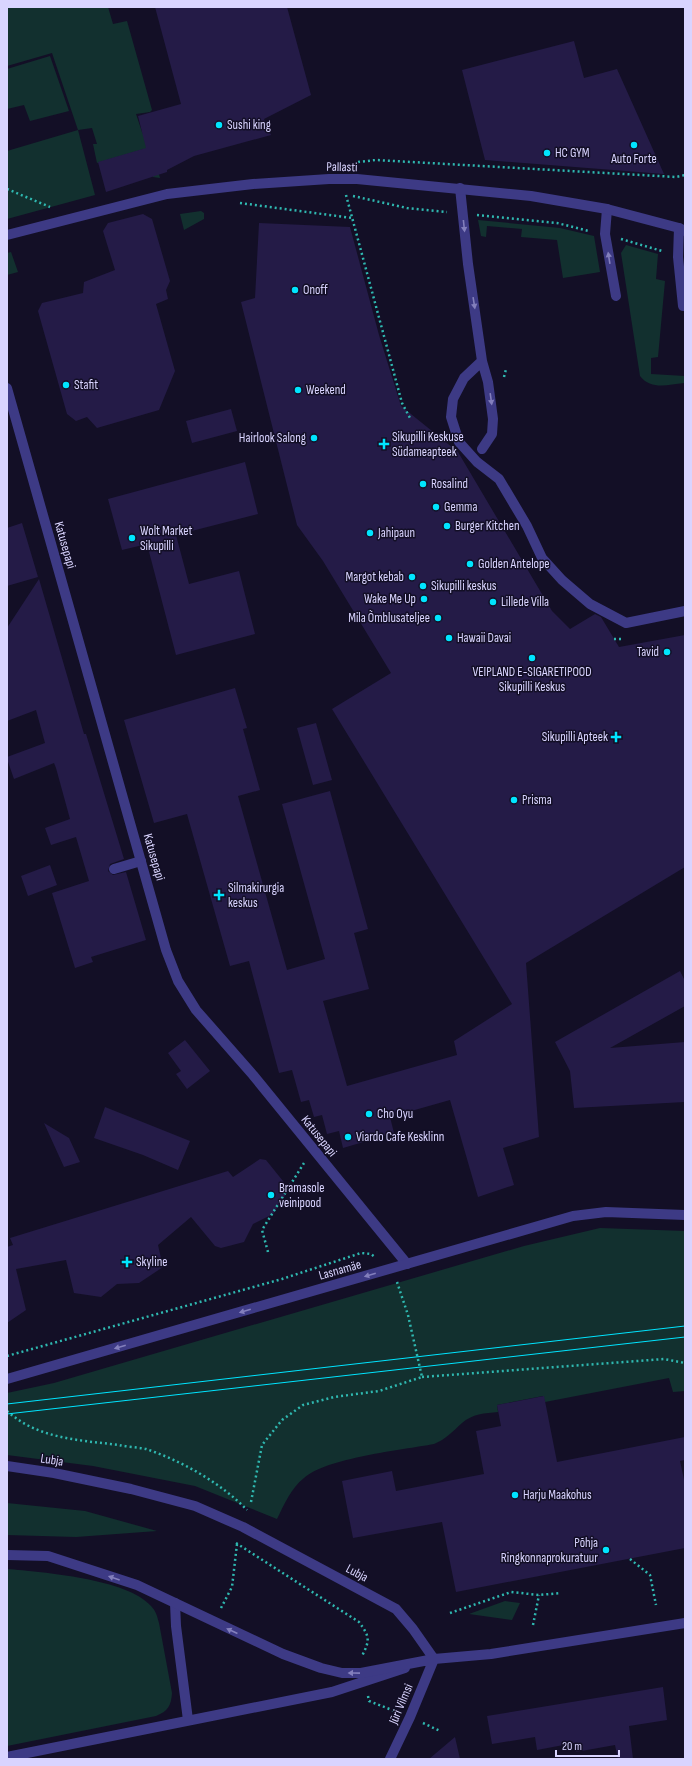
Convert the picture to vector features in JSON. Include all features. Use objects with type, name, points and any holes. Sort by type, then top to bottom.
[{"type":"street","name":"Pallasti","points":[[7,235],[167,194],[253,184],[329,179],[357,179],[531,196],[607,209],[683,228]]},
{"type":"street","points":[[460,188],[468,264],[482,361],[488,382],[493,419],[492,434],[482,449]]},
{"type":"street","points":[[607,209],[605,234],[616,296]]},
{"type":"street","points":[[683,228],[678,257],[683,306]]},
{"type":"street","points":[[482,361],[464,378],[453,399],[451,417],[459,442],[477,462],[499,478],[527,526],[542,558],[562,580],[590,604],[626,623],[685,611]]},
{"type":"street","name":"Katusepapi","points":[[7,388],[166,950],[178,981],[196,1010],[408,1264]]},
{"type":"street","points":[[114,869],[142,861]]},
{"type":"street","name":"Lasnamäe","points":[[7,1378],[572,1216],[606,1212],[685,1214]]},
{"type":"street","name":"Lubja","points":[[7,1466],[54,1473],[131,1489],[195,1506],[243,1527],[396,1609],[413,1629],[434,1659]]},
{"type":"street","points":[[7,1555],[48,1556],[137,1586],[283,1654],[321,1668],[362,1677]]},
{"type":"street","points":[[175,1604],[176,1626],[188,1720]]},
{"type":"street","points":[[7,1757],[332,1692],[362,1677],[434,1659],[514,1650],[685,1623]]},
{"type":"street","name":"Jüri Vilmsi","points":[[390,1759],[410,1717],[434,1659]]},
{"type":"path","points":[[7,189],[56,210]]},
{"type":"path","points":[[338,194],[407,208],[557,223],[605,234],[678,257]]},
{"type":"path","points":[[346,195],[402,403],[410,418]]},
{"type":"path","points":[[248,200],[233,202],[352,218]]},
{"type":"path","points":[[268,1252],[262,1230],[313,1149]]},
{"type":"path","points":[[7,1356],[282,1279],[362,1253],[372,1254],[388,1269],[396,1280],[408,1315],[422,1377]]},
{"type":"path","points":[[251,1502],[262,1445],[282,1420],[303,1405],[334,1397],[379,1391],[422,1377],[664,1359],[685,1363]]},
{"type":"path","points":[[7,1411],[16,1420],[32,1429],[52,1436],[145,1449],[197,1472],[231,1494],[249,1512]]},
{"type":"path","points":[[230,1540],[359,1622],[368,1633],[368,1643],[360,1661],[362,1677],[369,1701],[410,1717],[440,1731]]},
{"type":"path","points":[[213,1622],[232,1587],[237,1544]]},
{"type":"path","points":[[630,1559],[650,1575],[656,1605]]},
{"type":"path","points":[[450,1613],[511,1592],[539,1594],[561,1593]]},
{"type":"path","points":[[532,1625],[539,1594]]},
{"type":"green space","points":[[7,7],[108,7],[113,24],[127,21],[152,110],[150,112],[136,114],[142,132],[152,150],[160,178],[153,177],[144,149],[97,163],[93,144],[97,144],[92,128],[78,130],[52,53],[7,66]]},
{"type":"green space","points":[[50,56],[69,111],[30,121],[24,105],[7,109],[7,69]]},
{"type":"green space","points":[[78,130],[95,195],[7,219],[7,151]]},
{"type":"green space","points":[[201,211],[204,213],[204,219],[184,230],[180,214]]},
{"type":"green space","points":[[478,220],[560,228],[594,236],[600,272],[563,278],[557,240],[521,237],[522,229],[487,226],[486,237],[481,236]]},
{"type":"green space","points":[[626,245],[658,254],[656,279],[665,281],[658,357],[651,358],[651,374],[685,376],[684,383],[660,386],[649,383],[640,376],[621,253]]},
{"type":"green space","points":[[11,252],[18,272],[7,275],[7,253]]},
{"type":"green space","points":[[600,1228],[685,1231],[685,1391],[673,1392],[669,1378],[545,1402],[543,1396],[497,1405],[498,1412],[474,1416],[466,1420],[445,1438],[434,1444],[346,1460],[315,1471],[299,1482],[295,1487],[277,1519],[195,1486],[93,1466],[7,1455],[7,1393],[54,1383],[524,1246]]},
{"type":"green space","points":[[7,1503],[85,1511],[157,1531],[76,1537],[7,1535]]},
{"type":"green space","points":[[7,1569],[84,1578],[105,1583],[124,1589],[140,1597],[151,1606],[159,1623],[172,1693],[168,1708],[156,1716],[7,1746]]},
{"type":"green space","points":[[505,1601],[520,1603],[512,1620],[469,1614]]},
{"type":"building","points":[[155,7],[287,7],[311,95],[264,119],[271,135],[194,156],[167,170],[167,172],[106,192],[98,162],[146,148],[138,116],[181,104]]},
{"type":"building","points":[[574,41],[584,78],[617,69],[664,174],[485,160],[462,70]]},
{"type":"building","points":[[143,214],[152,219],[170,281],[166,290],[168,299],[156,304],[175,371],[159,410],[97,428],[87,417],[76,421],[67,414],[38,311],[42,303],[83,293],[84,282],[115,270],[103,231],[108,223]]},
{"type":"building","name":"Sikupilli keskus","points":[[259,223],[350,227],[379,335],[401,406],[458,452],[552,611],[570,629],[595,614],[601,617],[619,647],[685,635],[685,867],[526,963],[539,1137],[503,1148],[514,1185],[478,1197],[450,1100],[390,1117],[394,1133],[343,1148],[339,1131],[327,1134],[322,1115],[314,1117],[309,1100],[301,1102],[292,1070],[279,1073],[249,961],[230,966],[187,814],[154,823],[124,720],[235,688],[247,728],[243,729],[260,790],[238,796],[287,970],[325,959],[282,804],[330,791],[368,929],[354,933],[369,989],[323,1001],[347,1086],[457,1055],[454,1041],[512,1004],[332,709],[391,673],[323,561],[297,525],[241,302],[255,298]]},
{"type":"building","points":[[231,409],[237,431],[192,443],[186,421]]},
{"type":"building","points":[[245,462],[258,514],[176,535],[189,584],[239,571],[255,634],[176,655],[147,544],[122,550],[108,499]]},
{"type":"building","points":[[22,523],[38,577],[7,586],[7,528]]},
{"type":"building","points":[[39,579],[84,734],[86,734],[124,859],[110,864],[108,871],[113,875],[126,872],[146,940],[91,957],[93,962],[75,968],[52,893],[89,881],[76,837],[51,845],[45,828],[70,819],[56,768],[54,763],[14,779],[7,759],[7,757],[45,743],[36,710],[7,721],[7,628]]},
{"type":"building","points":[[316,723],[332,780],[313,785],[297,728]]},
{"type":"building","points":[[50,865],[57,885],[28,896],[21,876]]},
{"type":"building","points":[[680,971],[685,981],[685,1006],[610,1048],[685,1042],[685,1102],[574,1108],[570,1071],[555,1042]]},
{"type":"building","points":[[185,1040],[210,1071],[187,1089],[176,1074],[181,1071],[168,1053]]},
{"type":"building","points":[[105,1107],[190,1141],[178,1170],[143,1155],[94,1138]]},
{"type":"building","points":[[44,1123],[69,1138],[80,1162],[64,1167]]},
{"type":"building","points":[[260,1159],[266,1160],[287,1186],[288,1191],[273,1214],[253,1224],[244,1242],[221,1248],[215,1246],[191,1217],[158,1245],[163,1267],[139,1283],[117,1284],[101,1297],[74,1293],[66,1260],[16,1269],[26,1310],[7,1323],[7,1247],[13,1245],[10,1238],[228,1171],[233,1177]]},
{"type":"building","name":"Harju Maakohus","points":[[544,1396],[557,1462],[685,1437],[685,1460],[680,1461],[685,1484],[685,1548],[456,1592],[442,1522],[353,1538],[342,1481],[392,1471],[396,1491],[484,1474],[476,1431],[501,1426],[497,1405]]},
{"type":"building","points":[[663,1687],[667,1720],[629,1726],[633,1759],[618,1759],[615,1745],[576,1752],[574,1743],[537,1750],[535,1737],[492,1744],[487,1716]]},
{"type":"building","points":[[455,1737],[460,1759],[429,1759]]},
{"type":"tram line","points":[[7,1404],[685,1326]]},
{"type":"tram line","points":[[7,1414],[685,1337]]},
{"type":"place","name":"Sushi king","points":[[219,125]]},
{"type":"place","name":"Auto Forte","points":[[634,145]]},
{"type":"place","name":"HC GYM","points":[[547,153]]},
{"type":"place","name":"Onoff","points":[[295,290]]},
{"type":"place","name":"Stafit","points":[[66,385]]},
{"type":"place","name":"Weekend","points":[[298,390]]},
{"type":"place","name":"Hairlook Salong","points":[[314,438]]},
{"type":"place","name":"Sikupilli Keskuse Südameapteek","points":[[384,444]]},
{"type":"place","name":"Rosalind","points":[[423,484]]},
{"type":"place","name":"Gemma","points":[[436,507]]},
{"type":"place","name":"Burger Kitchen","points":[[447,526]]},
{"type":"place","name":"Jahipaun","points":[[370,533]]},
{"type":"place","name":"Wolt Market Sikupilli","points":[[132,538]]},
{"type":"place","name":"Golden Antelope","points":[[470,564]]},
{"type":"place","name":"Margot kebab","points":[[412,577]]},
{"type":"place","name":"Sikupilli keskus","points":[[423,586]]},
{"type":"place","name":"Wake Me Up","points":[[424,599]]},
{"type":"place","name":"Lillede Villa","points":[[493,602]]},
{"type":"place","name":"Mila Õmblusateljee","points":[[438,618]]},
{"type":"place","name":"Hawaii Davai","points":[[449,638]]},
{"type":"place","name":"Tavid","points":[[667,652]]},
{"type":"place","name":"VEIPLAND E-SIGARETIPOOD Sikupilli Keskus","points":[[532,658]]},
{"type":"place","name":"Sikupilli Apteek","points":[[616,737]]},
{"type":"place","name":"Prisma","points":[[514,800]]},
{"type":"place","name":"Silmakirurgia keskus","points":[[219,895]]},
{"type":"place","name":"Cho Oyu","points":[[369,1114]]},
{"type":"place","name":"Viardo Cafe Kesklinn","points":[[348,1137]]},
{"type":"place","name":"Bramasole veinipood","points":[[271,1195]]},
{"type":"place","name":"Skyline","points":[[127,1262]]},
{"type":"place","name":"Harju Maakohus","points":[[515,1495]]},
{"type":"place","name":"Põhja Ringkonnaprokuratuur","points":[[606,1550]]}]
